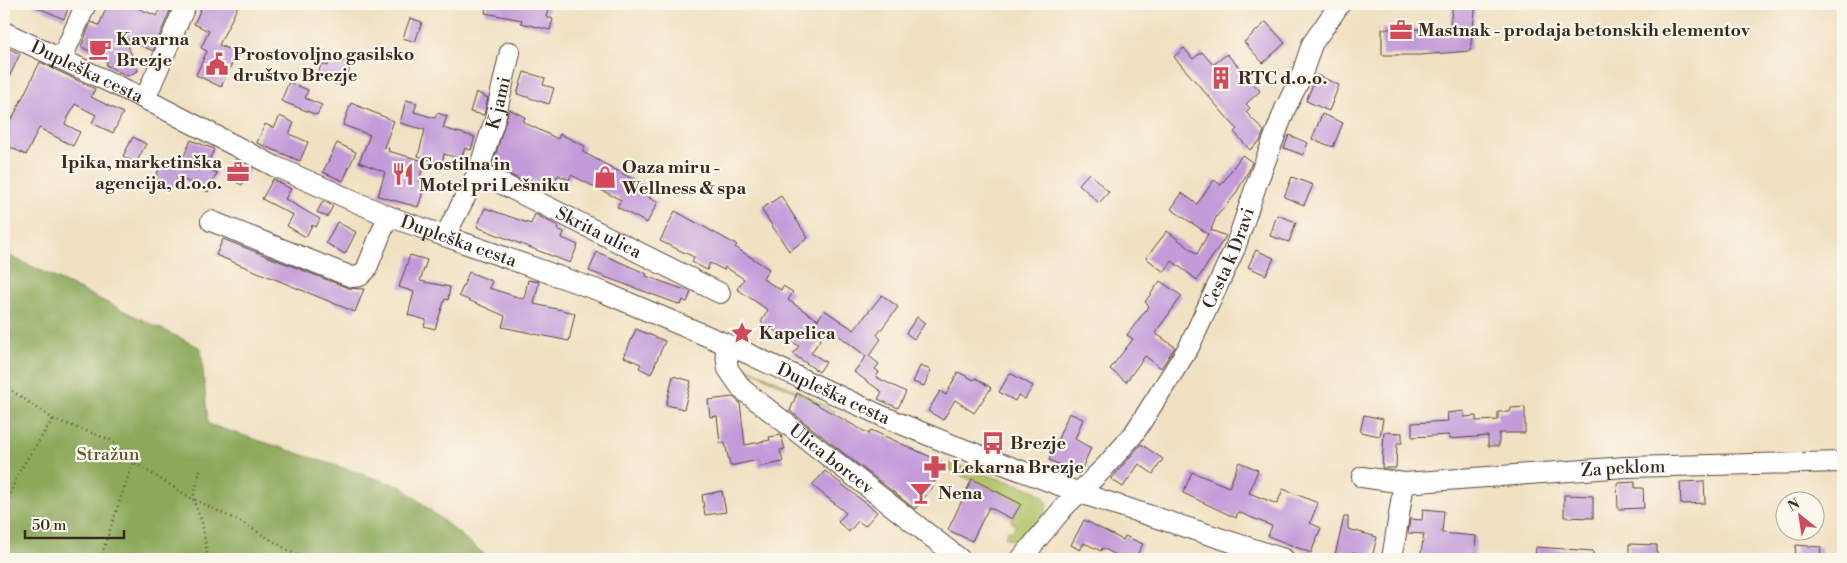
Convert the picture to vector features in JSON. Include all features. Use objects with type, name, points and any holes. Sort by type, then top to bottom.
[{"type":"street","points":[[62,58],[86,4]]},
{"type":"street","points":[[145,99],[186,4]]},
{"type":"street","name":"Cesta k Dravi","points":[[1021,559],[1065,506],[1080,493],[1133,435],[1189,347],[1235,248],[1256,183],[1285,109],[1301,77],[1312,44],[1340,4]]},
{"type":"street","name":"Dupleška cesta","points":[[4,32],[145,99],[274,166],[388,216],[603,292],[882,416],[1080,493],[1284,559]]},
{"type":"street","name":"K jami","points":[[446,236],[478,172],[495,119],[510,52]]},
{"type":"street","name":"Skrita ulica","points":[[478,172],[720,294]]},
{"type":"street","name":"Dupleška cesta","points":[[211,221],[352,277],[360,276],[366,270],[388,216]]},
{"type":"street","name":"Ulica borcev","points":[[725,345],[728,369],[742,389],[960,559]]},
{"type":"street","name":"Za peklom","points":[[1362,477],[1404,483],[1626,467],[1843,462]]},
{"type":"street","points":[[1392,559],[1404,483]]},
{"type":"path","points":[[4,385],[53,419],[111,440],[134,462],[193,499],[241,522],[303,559]]},
{"type":"path","points":[[4,513],[17,475],[53,419]]},
{"type":"path","points":[[100,559],[134,462]]},
{"type":"path","points":[[200,470],[193,499],[202,522],[208,559]]},
{"type":"green space","name":"Stražun","points":[[4,253],[201,348],[208,424],[402,487],[490,559],[4,559]]},
{"type":"green space","points":[[742,365],[807,395],[835,412],[752,371],[745,377],[738,367]]},
{"type":"green space","points":[[951,463],[1034,490],[1043,496],[1047,505],[1045,512],[1023,542],[1018,543],[1005,537],[1008,530],[1013,532],[1016,524],[1011,522],[1020,504],[948,469]]},
{"type":"building","points":[[30,4],[70,4],[64,19]]},
{"type":"building","points":[[108,4],[127,4],[157,16],[162,4],[173,4],[153,51],[125,38],[138,71],[127,76],[106,65],[108,59],[81,47],[91,22],[99,25]]},
{"type":"building","points":[[203,4],[239,4],[219,45],[237,53],[221,87],[196,75],[207,51],[201,48],[209,31],[194,24]]},
{"type":"building","points":[[486,4],[550,4],[546,17],[553,19],[550,30],[521,23],[522,20],[485,13]]},
{"type":"building","name":"Mastnak - prodaja betonskih elementov","points":[[1453,4],[1476,4],[1470,51],[1420,55],[1382,55],[1382,29],[1420,29],[1420,33],[1449,32]]},
{"type":"building","points":[[410,18],[422,22],[415,42],[403,38]]},
{"type":"building","points":[[1266,22],[1285,43],[1263,63],[1244,42]]},
{"type":"building","points":[[4,46],[20,54],[4,88]]},
{"type":"building","name":"RTC d.o.o.","points":[[1184,48],[1193,59],[1202,52],[1213,65],[1227,54],[1260,91],[1246,104],[1250,108],[1246,112],[1264,131],[1260,141],[1250,150],[1234,132],[1237,129],[1174,57]]},
{"type":"building","points":[[330,58],[351,63],[345,86],[317,79],[321,64],[328,66]]},
{"type":"building","points":[[40,62],[95,89],[91,97],[123,113],[113,133],[92,123],[96,115],[75,104],[65,124],[80,132],[73,146],[39,128],[26,155],[4,144],[4,115],[12,119]]},
{"type":"building","points":[[524,72],[545,78],[543,85],[554,88],[549,104],[517,94]]},
{"type":"building","points":[[1317,75],[1339,85],[1329,111],[1306,101]]},
{"type":"building","points":[[289,82],[308,90],[305,98],[322,105],[317,115],[281,101]]},
{"type":"building","points":[[476,92],[488,98],[484,115],[470,112]]},
{"type":"building","points":[[406,100],[417,103],[414,112],[435,118],[437,113],[447,116],[443,128],[475,137],[471,150],[465,148],[461,159],[444,154],[442,163],[418,156],[425,130],[400,123]]},
{"type":"building","points":[[351,103],[394,121],[384,147],[389,148],[388,151],[424,161],[419,181],[426,182],[418,207],[378,196],[385,172],[359,162],[370,135],[343,125]]},
{"type":"building","points":[[509,109],[525,117],[523,122],[558,139],[560,134],[585,146],[583,152],[653,190],[649,198],[658,202],[647,223],[617,207],[621,200],[571,175],[569,180],[558,175],[550,189],[527,178],[525,182],[492,166]]},
{"type":"building","points":[[1322,114],[1343,123],[1333,147],[1312,139]]},
{"type":"building","points":[[280,116],[294,123],[289,134],[308,142],[300,161],[257,143],[265,124],[274,128]]},
{"type":"building","points":[[1289,135],[1308,143],[1303,155],[1284,148]]},
{"type":"building","points":[[133,137],[146,144],[136,163],[123,156]]},
{"type":"building","points":[[191,140],[214,149],[206,168],[217,173],[208,192],[178,177],[172,188],[154,180],[164,159],[179,167]]},
{"type":"building","points":[[337,143],[356,152],[343,181],[323,172]]},
{"type":"building","points":[[1242,155],[1252,162],[1249,170],[1235,195],[1216,217],[1211,230],[1226,236],[1197,280],[1172,261],[1164,272],[1146,258],[1167,231],[1197,254],[1208,234],[1171,209],[1182,193],[1197,204],[1214,180],[1221,185]]},
{"type":"building","name":"Ipika, marketinška agencija, d.o.o.","points":[[235,160],[250,168],[242,185],[226,177]]},
{"type":"building","points":[[1089,173],[1109,192],[1099,203],[1079,184]]},
{"type":"building","points":[[1292,177],[1313,185],[1304,205],[1284,197]]},
{"type":"building","points":[[273,179],[291,189],[285,199],[320,219],[316,227],[312,225],[306,237],[287,226],[293,215],[262,199]]},
{"type":"building","points":[[781,196],[808,238],[789,251],[761,209]]},
{"type":"building","points":[[323,201],[333,206],[327,217],[317,212]]},
{"type":"building","points":[[485,208],[531,224],[535,214],[558,226],[557,229],[564,232],[562,238],[578,245],[570,263],[477,227]]},
{"type":"building","points":[[675,211],[737,245],[735,247],[769,269],[763,279],[781,290],[783,286],[793,292],[788,300],[818,320],[824,310],[854,330],[882,295],[898,307],[877,335],[881,339],[869,356],[879,364],[875,369],[879,372],[876,377],[906,392],[898,408],[878,399],[882,392],[854,372],[866,356],[838,335],[827,330],[811,353],[826,362],[819,372],[793,354],[799,346],[761,322],[768,310],[737,289],[744,279],[725,267],[724,270],[710,263],[707,270],[692,262],[694,257],[660,241]]},
{"type":"building","points":[[1277,215],[1296,222],[1289,242],[1270,236]]},
{"type":"building","points":[[337,222],[356,232],[345,254],[326,243]]},
{"type":"building","points":[[223,239],[348,288],[364,289],[355,312],[216,255]]},
{"type":"building","points":[[1256,250],[1274,258],[1266,275],[1248,267]]},
{"type":"building","points":[[597,252],[647,274],[646,276],[691,292],[687,302],[683,300],[681,305],[589,271]]},
{"type":"building","points":[[410,255],[427,260],[420,281],[450,287],[448,300],[445,299],[435,329],[424,326],[426,320],[408,315],[414,292],[399,287]]},
{"type":"building","points":[[469,272],[492,281],[489,288],[524,299],[528,280],[539,282],[534,304],[575,313],[569,341],[502,327],[505,316],[459,296]]},
{"type":"building","points":[[1160,281],[1182,296],[1155,333],[1175,347],[1161,368],[1145,356],[1126,382],[1110,369],[1133,339],[1127,335],[1149,306],[1145,302]]},
{"type":"building","points":[[917,317],[925,323],[914,339],[906,333]]},
{"type":"building","points":[[636,329],[665,341],[651,374],[639,368],[641,364],[624,357]]},
{"type":"building","points":[[920,366],[931,370],[924,386],[913,382]]},
{"type":"building","points":[[958,372],[974,380],[976,378],[991,388],[974,413],[955,400],[943,420],[928,411],[940,391],[946,395]]},
{"type":"building","points":[[1010,373],[1033,386],[1025,399],[1018,395],[1015,401],[999,392]]},
{"type":"building","points":[[673,376],[691,381],[684,409],[666,405]]},
{"type":"building","points":[[797,393],[869,434],[871,430],[942,462],[932,488],[915,509],[790,411]]},
{"type":"building","points":[[733,397],[740,403],[745,445],[770,440],[769,437],[781,435],[785,449],[780,450],[783,462],[759,467],[758,460],[730,466],[725,443],[720,443],[717,416],[710,417],[708,400]]},
{"type":"building","points":[[1525,407],[1525,433],[1499,433],[1499,446],[1488,446],[1488,436],[1449,439],[1449,435],[1412,437],[1412,423],[1448,421],[1447,413],[1464,411],[1464,417],[1476,416],[1476,421],[1498,420],[1498,412],[1510,412],[1511,408]]},
{"type":"building","points":[[1069,413],[1083,419],[1075,439],[1091,448],[1080,473],[1049,460]]},
{"type":"building","points":[[1364,415],[1383,419],[1380,436],[1360,432]]},
{"type":"building","points":[[1384,432],[1402,433],[1402,443],[1397,443],[1396,468],[1382,468]]},
{"type":"building","points":[[1141,444],[1163,459],[1153,474],[1139,464],[1123,487],[1111,479]]},
{"type":"building","points":[[1239,462],[1258,470],[1249,493],[1277,504],[1283,489],[1318,503],[1310,523],[1321,528],[1311,553],[1268,536],[1272,526],[1238,512],[1236,518],[1183,493],[1192,472],[1229,487]]},
{"type":"building","points":[[825,471],[877,512],[865,526],[858,521],[849,532],[838,522],[846,513],[812,485]]},
{"type":"building","points":[[972,479],[1021,504],[1012,519],[989,507],[972,541],[948,530]]},
{"type":"building","points":[[1704,481],[1705,503],[1681,504],[1680,482]]},
{"type":"building","points":[[1635,482],[1635,488],[1643,488],[1644,508],[1618,509],[1617,483]]},
{"type":"building","points":[[722,491],[726,512],[705,515],[702,495]]},
{"type":"building","points":[[1564,495],[1593,496],[1593,518],[1564,517]]},
{"type":"building","points":[[1423,509],[1444,511],[1442,533],[1476,536],[1475,559],[1420,559],[1424,534],[1408,533],[1410,519],[1422,520]]},
{"type":"building","points":[[1344,517],[1348,517],[1348,529],[1377,537],[1372,557],[1353,552],[1351,559],[1335,555]]},
{"type":"building","points":[[1084,520],[1123,540],[1125,536],[1143,544],[1135,559],[1125,559],[1102,548],[1101,551],[1084,543],[1080,550],[1071,545]]},
{"type":"building","points":[[1629,544],[1657,545],[1657,559],[1629,559]]},
{"type":"building","points":[[1796,545],[1821,547],[1820,559],[1795,559]]},
{"type":"building","points":[[1536,547],[1593,551],[1593,559],[1535,559]]},
{"type":"place","name":"Mastnak - prodaja betonskih elementov","points":[[1401,30]]},
{"type":"place","name":"Kavarna Brezje","points":[[100,49]]},
{"type":"place","name":"Prostovoljno gasilsko društvo Brezje","points":[[217,64]]},
{"type":"place","name":"RTC d.o.o.","points":[[1221,78]]},
{"type":"place","name":"Ipika, marketinška agencija, d.o.o.","points":[[238,172]]},
{"type":"place","name":"Gostilna in Motel pri Lešniku","points":[[403,174]]},
{"type":"place","name":"Oaza miru - Wellness & spa","points":[[605,177]]},
{"type":"place","name":"Kapelica","points":[[742,333]]},
{"type":"place","name":"Brezje","points":[[993,443]]},
{"type":"place","name":"Lekarna Brezje","points":[[935,467]]},
{"type":"place","name":"Nena","points":[[921,493]]}]
